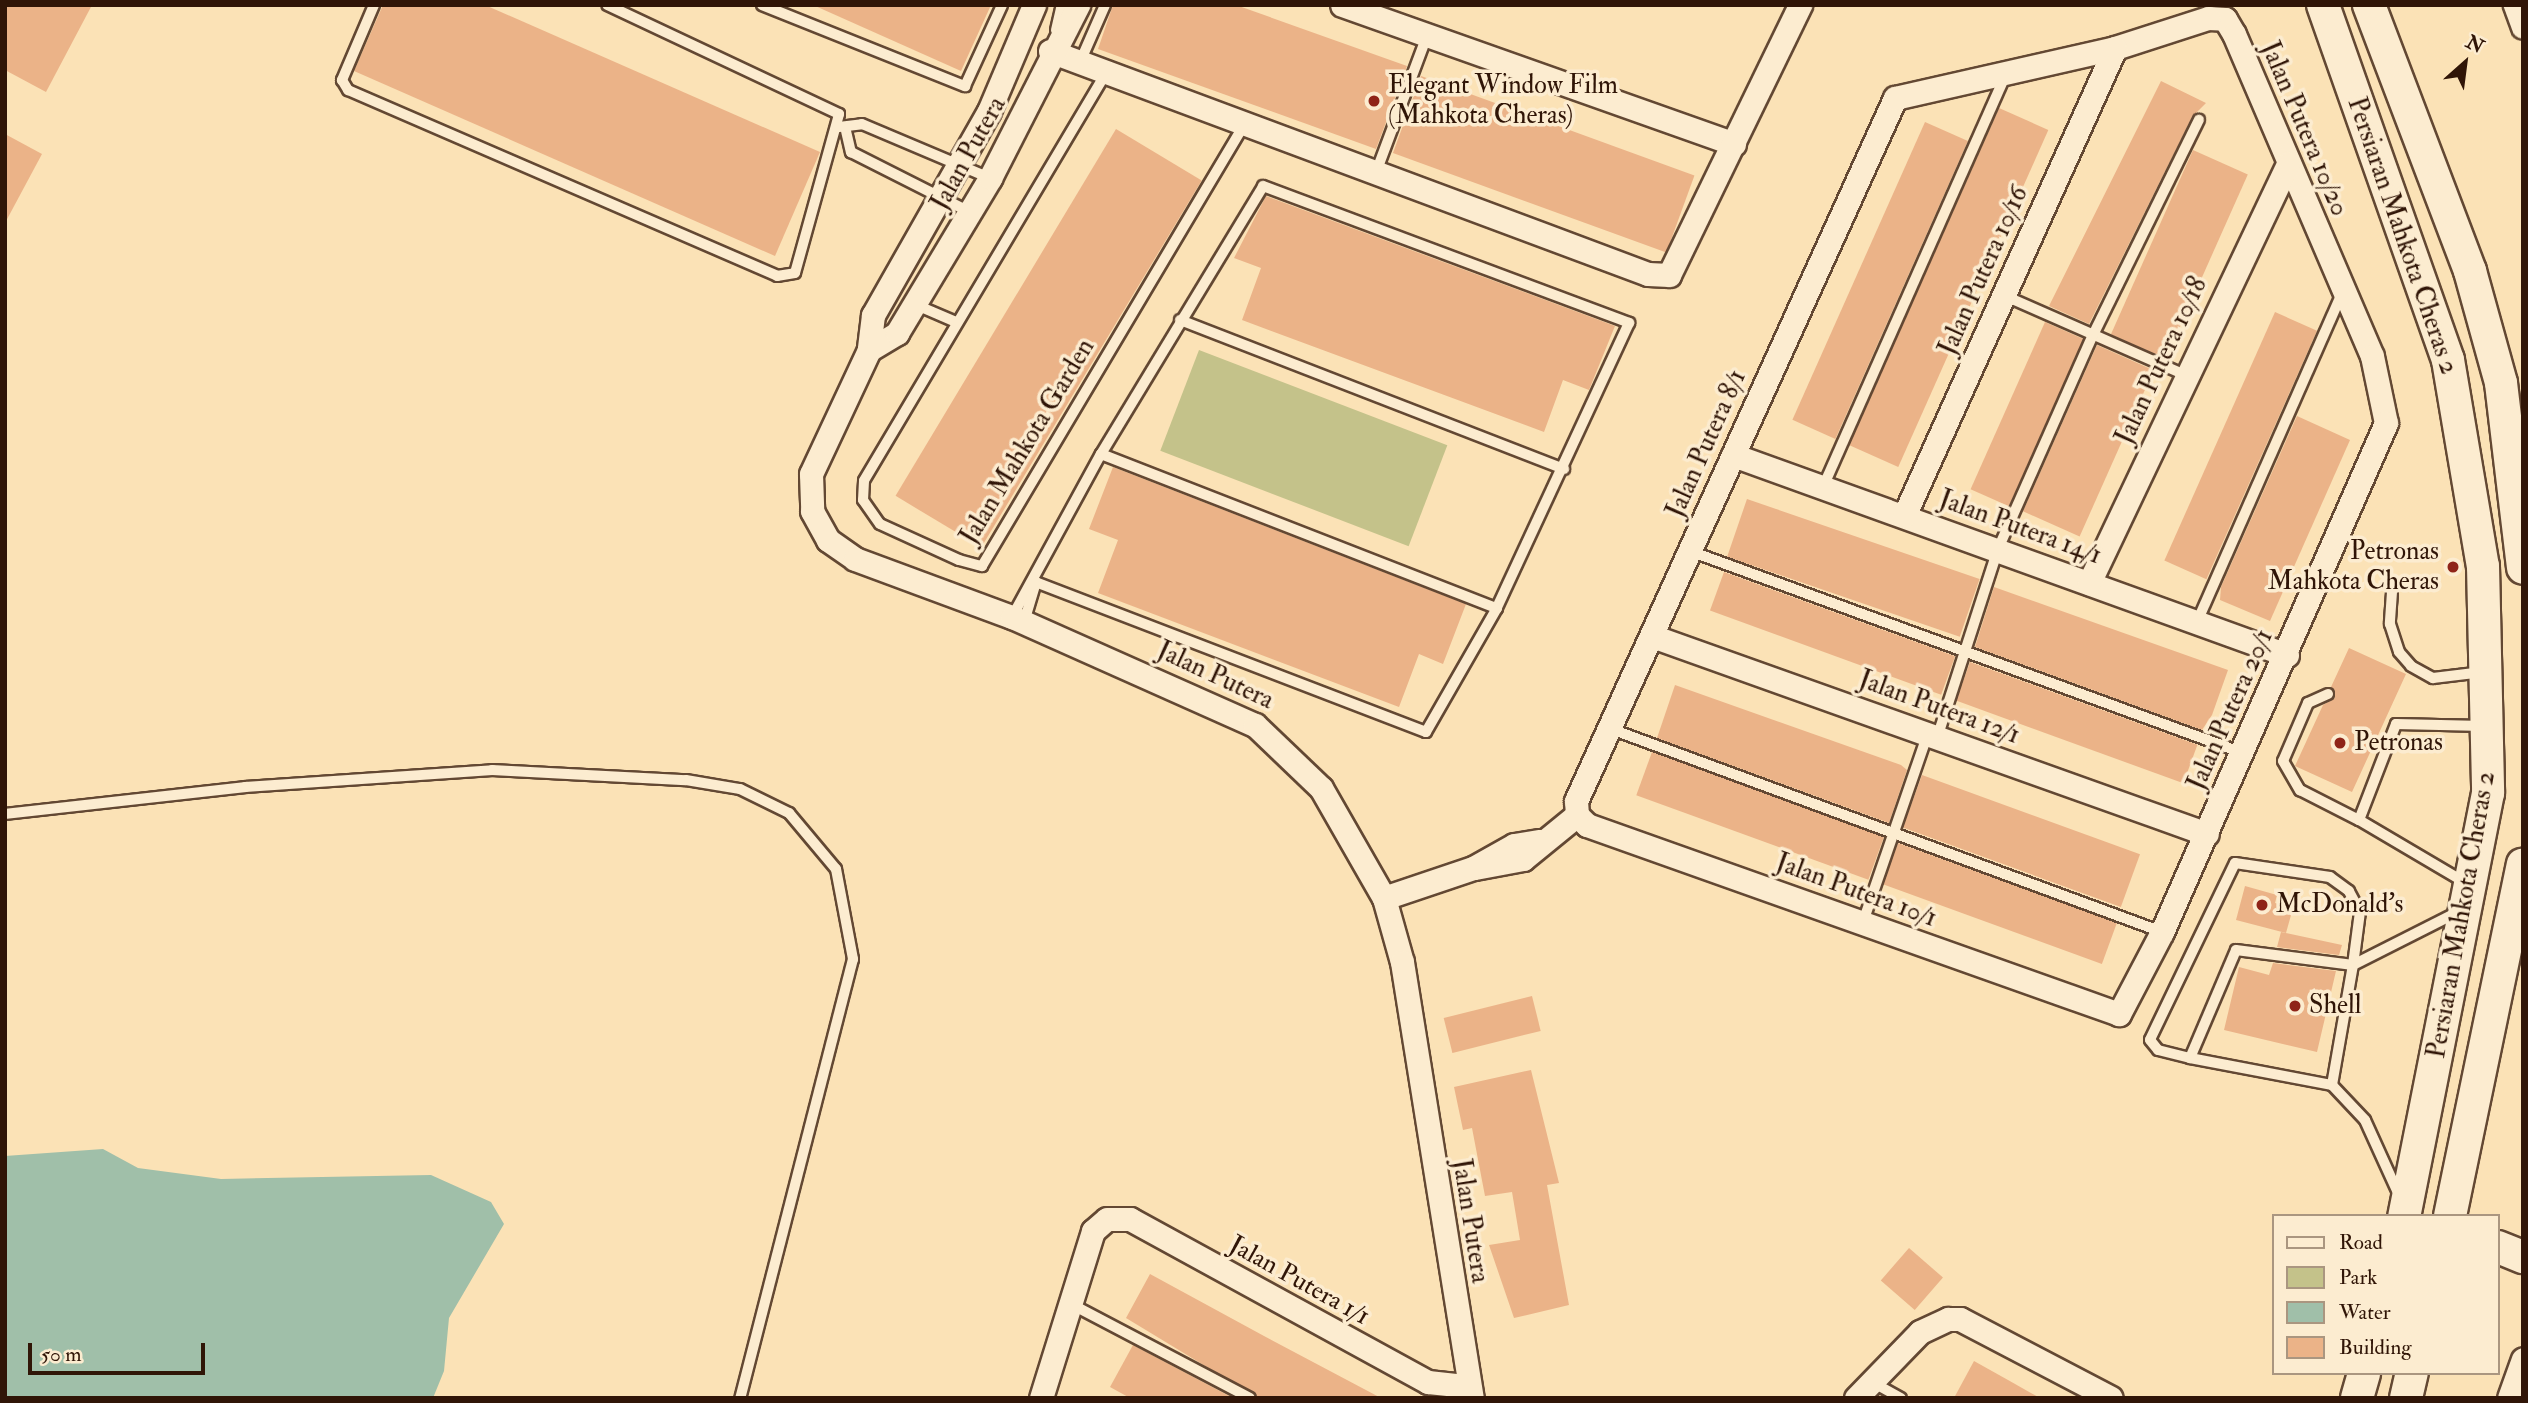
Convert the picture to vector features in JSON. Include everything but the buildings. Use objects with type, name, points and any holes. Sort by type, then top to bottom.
[{"type":"street","name":"Jalan Putera","points":[[1034,5],[959,165],[873,315],[869,350],[811,474],[809,494],[819,526],[855,559],[1018,619],[1274,736],[1321,788],[1384,898],[1402,962],[1469,1392]]},
{"type":"street","name":"Jalan Putera","points":[[869,350],[897,333],[990,178],[1050,51],[1078,5]]},
{"type":"street","points":[[1342,5],[1734,144]]},
{"type":"street","points":[[1050,51],[1375,175],[1648,274],[1669,275],[1800,5]]},
{"type":"street","name":"Persiaran Mahkota Cheras 2","points":[[2323,5],[2448,360],[2482,540],[2489,727],[2488,793],[2410,1214]]},
{"type":"street","name":"Persiaran Mahkota Cheras 2","points":[[2369,5],[2470,271],[2501,383],[2523,568]]},
{"type":"street","points":[[2515,5],[2523,27]]},
{"type":"street","name":"Jalan Putera 10/20","points":[[1895,98],[2115,48],[2208,18],[2225,19],[2342,293],[2372,356],[2386,423]]},
{"type":"street","name":"Jalan Putera 10/16","points":[[1904,516],[2115,48]]},
{"type":"street","name":"Jalan Putera 8/1","points":[[1577,815],[1576,802],[1895,98]]},
{"type":"street","name":"Jalan Putera 10/18","points":[[2090,583],[2185,375],[2288,163]]},
{"type":"street","name":"Jalan Putera 20/1","points":[[2119,1014],[2162,932],[2207,834],[2386,423]]},
{"type":"street","name":"Jalan Putera 14/1","points":[[1733,455],[2287,655]]},
{"type":"street","name":"Jalan Putera 12/1","points":[[1652,636],[2207,834]]},
{"type":"street","points":[[1384,898],[1473,868],[1514,845],[1540,841],[1577,815]]},
{"type":"street","name":"Jalan Putera 10/1","points":[[1577,815],[1587,825],[2119,1014]]},
{"type":"street","name":"Persiaran Mahkota Cheras 2","points":[[2450,1214],[2519,915],[2523,864]]},
{"type":"street","name":"Jalan Putera 1/1","points":[[1071,1304],[1093,1231],[1107,1219],[1130,1219],[1427,1382],[1469,1392]]},
{"type":"street","points":[[2500,1248],[2523,1257]]},
{"type":"street","points":[[1041,1398],[1071,1304]]},
{"type":"street","points":[[1864,1390],[1933,1322],[1960,1319],[2111,1398]]},
{"type":"street","points":[[2509,1398],[2523,1359]]},
{"type":"street","points":[[2357,1398],[2363,1375]]},
{"type":"street","points":[[2406,1398],[2412,1375]]},
{"type":"lane","points":[[374,5],[342,80],[348,90],[777,276],[795,272],[804,256],[843,129]]},
{"type":"lane","points":[[607,5],[828,104],[839,114],[851,152],[970,212]]},
{"type":"lane","points":[[762,5],[965,86],[1002,5]]},
{"type":"lane","points":[[1050,51],[1062,5]]},
{"type":"lane","points":[[1080,62],[1105,5]]},
{"type":"lane","points":[[1375,175],[1427,36]]},
{"type":"lane","name":"Jalan Mahkota Garden","points":[[1106,73],[864,481],[863,500],[880,524],[982,566],[1244,125]]},
{"type":"lane","points":[[1823,488],[2006,74]]},
{"type":"lane","points":[[1863,922],[1893,835],[1966,649],[1998,550],[2093,335],[2199,120]]},
{"type":"lane","points":[[843,129],[862,124],[990,178]]},
{"type":"lane","points":[[1018,619],[1036,582],[1101,454],[1263,186],[1619,315],[1629,323],[1626,337],[1497,608],[1426,732],[1036,582]]},
{"type":"lane","points":[[2197,622],[2342,293]]},
{"type":"lane","points":[[2003,295],[2185,375]]},
{"type":"lane","points":[[914,304],[956,322]]},
{"type":"lane","points":[[1180,320],[1564,469]]},
{"type":"lane","points":[[1101,454],[1497,608]]},
{"type":"lane","points":[[1690,551],[1966,649],[2243,753]]},
{"type":"lane","points":[[2392,592],[2390,624],[2399,652],[2411,666],[2433,677],[2486,672]]},
{"type":"lane","points":[[2190,1058],[2236,950],[2353,965],[2470,896],[2359,820],[2300,790],[2283,761],[2308,702],[2328,694]]},
{"type":"lane","points":[[2359,820],[2390,721],[2489,727]]},
{"type":"lane","points":[[1611,729],[2162,932]]},
{"type":"lane","points":[[5,814],[245,787],[492,770],[699,782],[740,789],[789,813],[836,869],[853,959],[740,1398]]},
{"type":"lane","points":[[2332,1084],[2360,912],[2349,891],[2330,877],[2235,863],[2150,1040],[2158,1050],[2190,1058],[2332,1084],[2365,1120],[2410,1214]]},
{"type":"lane","points":[[1071,1304],[1250,1398]]},
{"type":"lane","points":[[1864,1390],[1901,1398]]},
{"type":"green space","points":[[1199,350],[1447,445],[1409,546],[1160,451]]},
{"type":"water","points":[[103,1149],[138,1168],[221,1179],[431,1175],[491,1202],[504,1224],[449,1318],[444,1371],[433,1398],[5,1398],[5,1156]]},
{"type":"place","name":"Elegant Window Film (Mahkota Cheras)","points":[[1374,101]]},
{"type":"place","name":"Petronas Mahkota Cheras","points":[[2453,567]]},
{"type":"place","name":"Petronas","points":[[2340,743]]},
{"type":"place","name":"McDonald's","points":[[2262,905]]},
{"type":"place","name":"Shell","points":[[2295,1006]]}]
